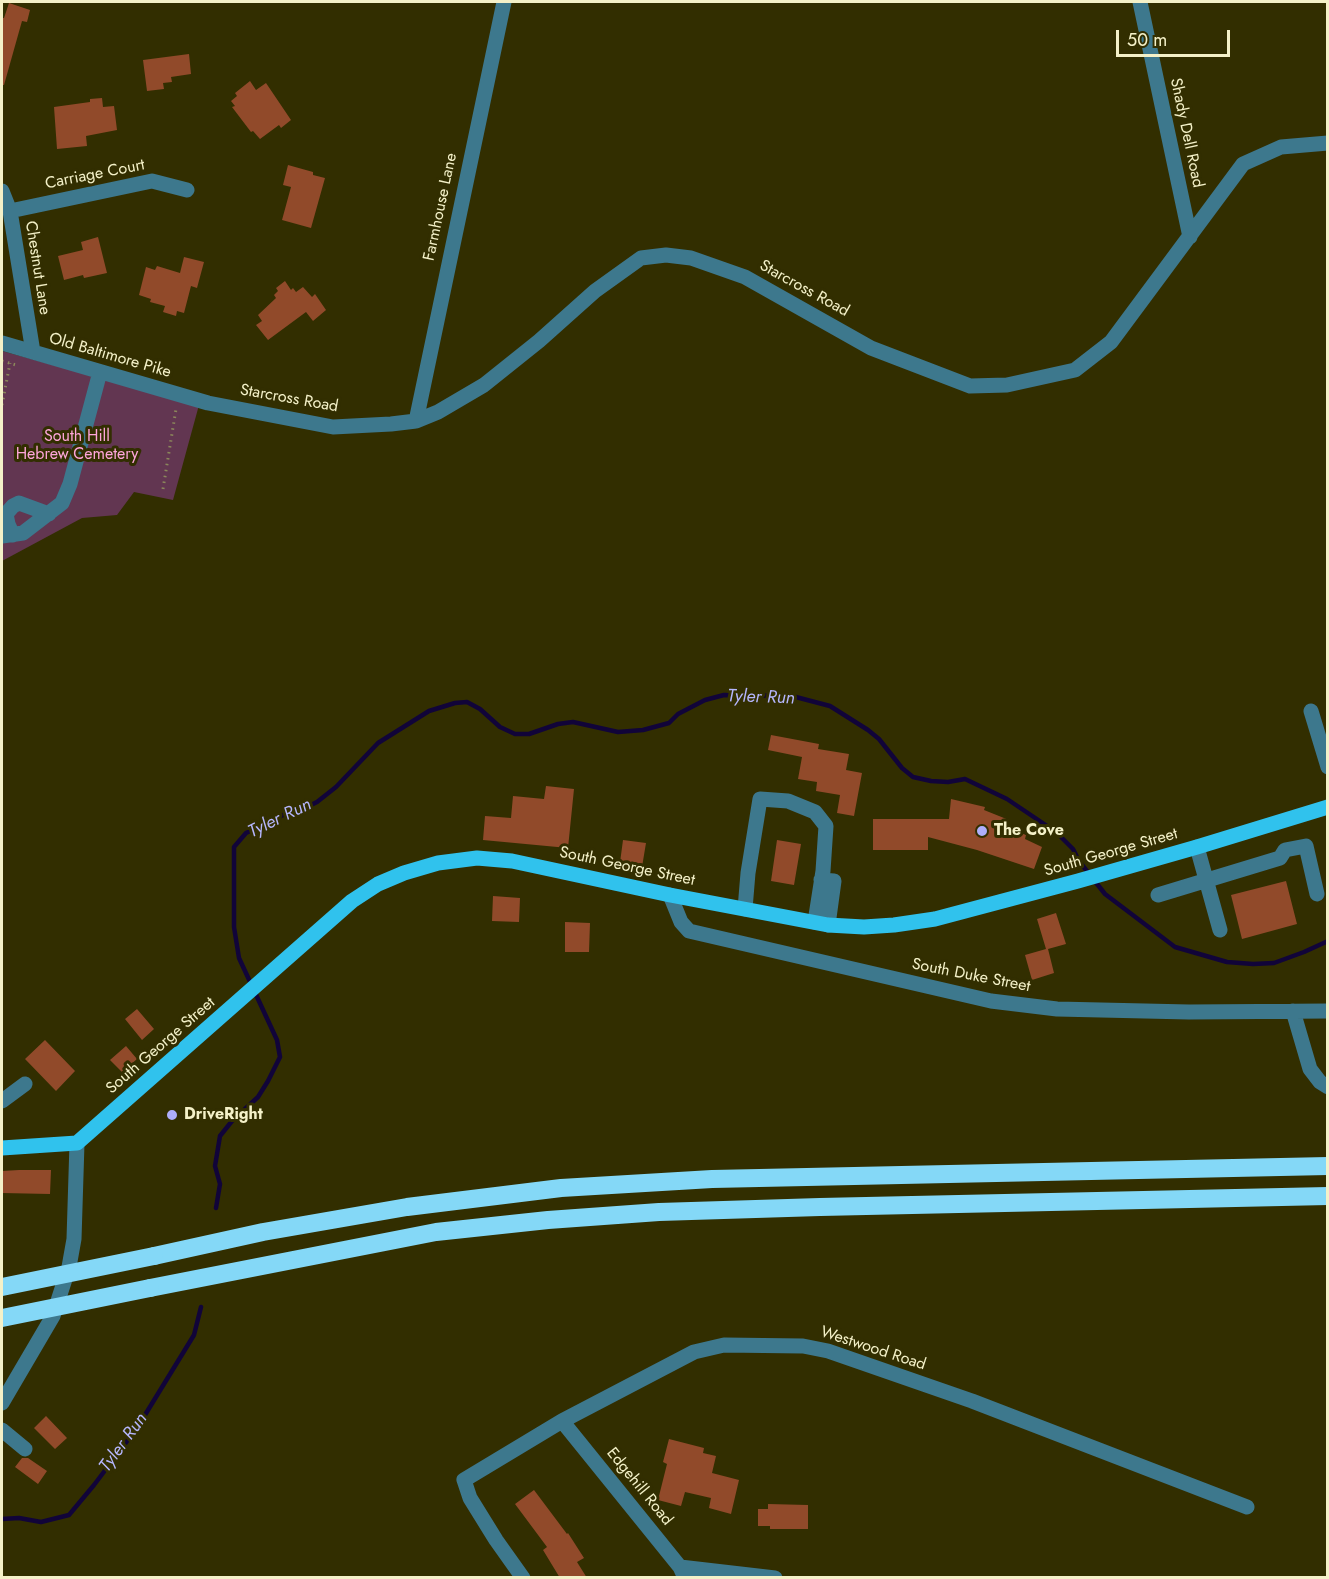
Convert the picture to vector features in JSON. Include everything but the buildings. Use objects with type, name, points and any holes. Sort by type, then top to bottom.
[{"type":"highway","points":[[2,1287],[263,1232],[406,1207],[561,1188],[712,1179],[1328,1166]]},
{"type":"highway","points":[[2,1318],[436,1232],[559,1219],[659,1212],[820,1206],[1328,1196]]},
{"type":"main road","name":"South George Street","points":[[77,1143],[352,901],[378,884],[438,863],[477,858],[512,861],[670,896],[822,923],[864,927],[935,919],[1108,873],[1328,807]]},
{"type":"main road","points":[[2,1148],[77,1143]]},
{"type":"street","name":"Farmhouse Lane","points":[[416,421],[504,2]]},
{"type":"street","name":"Shady Dell Road","points":[[1140,2],[1190,237]]},
{"type":"street","name":"Starcross Road","points":[[208,403],[333,427],[416,421],[438,412],[484,385],[539,341],[595,291],[641,258],[666,255],[691,258],[745,277],[871,348],[970,386],[1007,385],[1075,370],[1111,342],[1243,164],[1281,147],[1328,143]]},
{"type":"street","name":"Carriage Court","points":[[10,211],[152,181],[187,190]]},
{"type":"street","name":"Chestnut Lane","points":[[2,190],[10,211],[33,352]]},
{"type":"street","name":"Old Baltimore Pike","points":[[2,343],[208,403]]},
{"type":"street","points":[[49,514],[19,503],[6,514],[7,535],[23,533],[49,514],[62,503],[70,484],[100,372]]},
{"type":"street","points":[[1311,711],[1328,766]]},
{"type":"street","points":[[746,909],[748,873],[760,799],[788,801],[815,812],[826,826],[828,880],[822,923]]},
{"type":"street","points":[[1158,895],[1280,858],[1285,850],[1305,846],[1317,894]]},
{"type":"street","points":[[1197,847],[1220,930]]},
{"type":"street","name":"South Duke Street","points":[[670,896],[681,922],[689,931],[991,1001],[1057,1009],[1189,1012],[1328,1011]]},
{"type":"street","points":[[1293,1011],[1310,1070],[1320,1082],[1328,1087]]},
{"type":"street","points":[[2,1101],[25,1084]]},
{"type":"street","points":[[2,1403],[52,1316],[69,1268],[74,1239],[77,1143]]},
{"type":"street","name":"Westwood Road","points":[[523,1578],[470,1498],[464,1480],[562,1421],[694,1352],[724,1346],[803,1346],[828,1351],[972,1401],[1247,1507]]},
{"type":"street","name":"Edgehill Road","points":[[562,1421],[682,1572]]},
{"type":"street","points":[[2,1430],[25,1449]]},
{"type":"street","points":[[682,1572],[775,1578]]},
{"type":"path","points":[[2,361],[16,365]]},
{"type":"path","points":[[2,405],[10,363]]},
{"type":"path","points":[[163,489],[178,395]]},
{"type":"green space","name":"South Hill Hebrew Cemetery","points":[[2,351],[199,405],[173,500],[134,492],[117,515],[82,518],[2,561]]},
{"type":"waterway","name":"Tyler Run","points":[[216,1208],[220,1184],[215,1166],[220,1136],[232,1121],[258,1097],[280,1057],[277,1040],[239,958],[234,927],[234,847],[246,833],[317,802],[336,787],[378,743],[429,711],[455,703],[467,702],[480,709],[500,727],[515,734],[529,734],[558,724],[573,722],[618,732],[643,730],[669,723],[678,714],[705,700],[724,695],[792,696],[830,706],[879,739],[902,768],[913,777],[948,782],[965,779],[1007,799],[1056,832],[1073,849],[1079,861],[1105,894],[1175,947],[1227,962],[1253,964],[1274,963],[1328,941]]},
{"type":"waterway","name":"Tyler Run","points":[[2,1519],[19,1518],[41,1522],[69,1515],[137,1428],[194,1335],[201,1307]]},
{"type":"place","name":"The Cove","points":[[982,831]]},
{"type":"place","name":"DriveRight","points":[[172,1115]]}]
